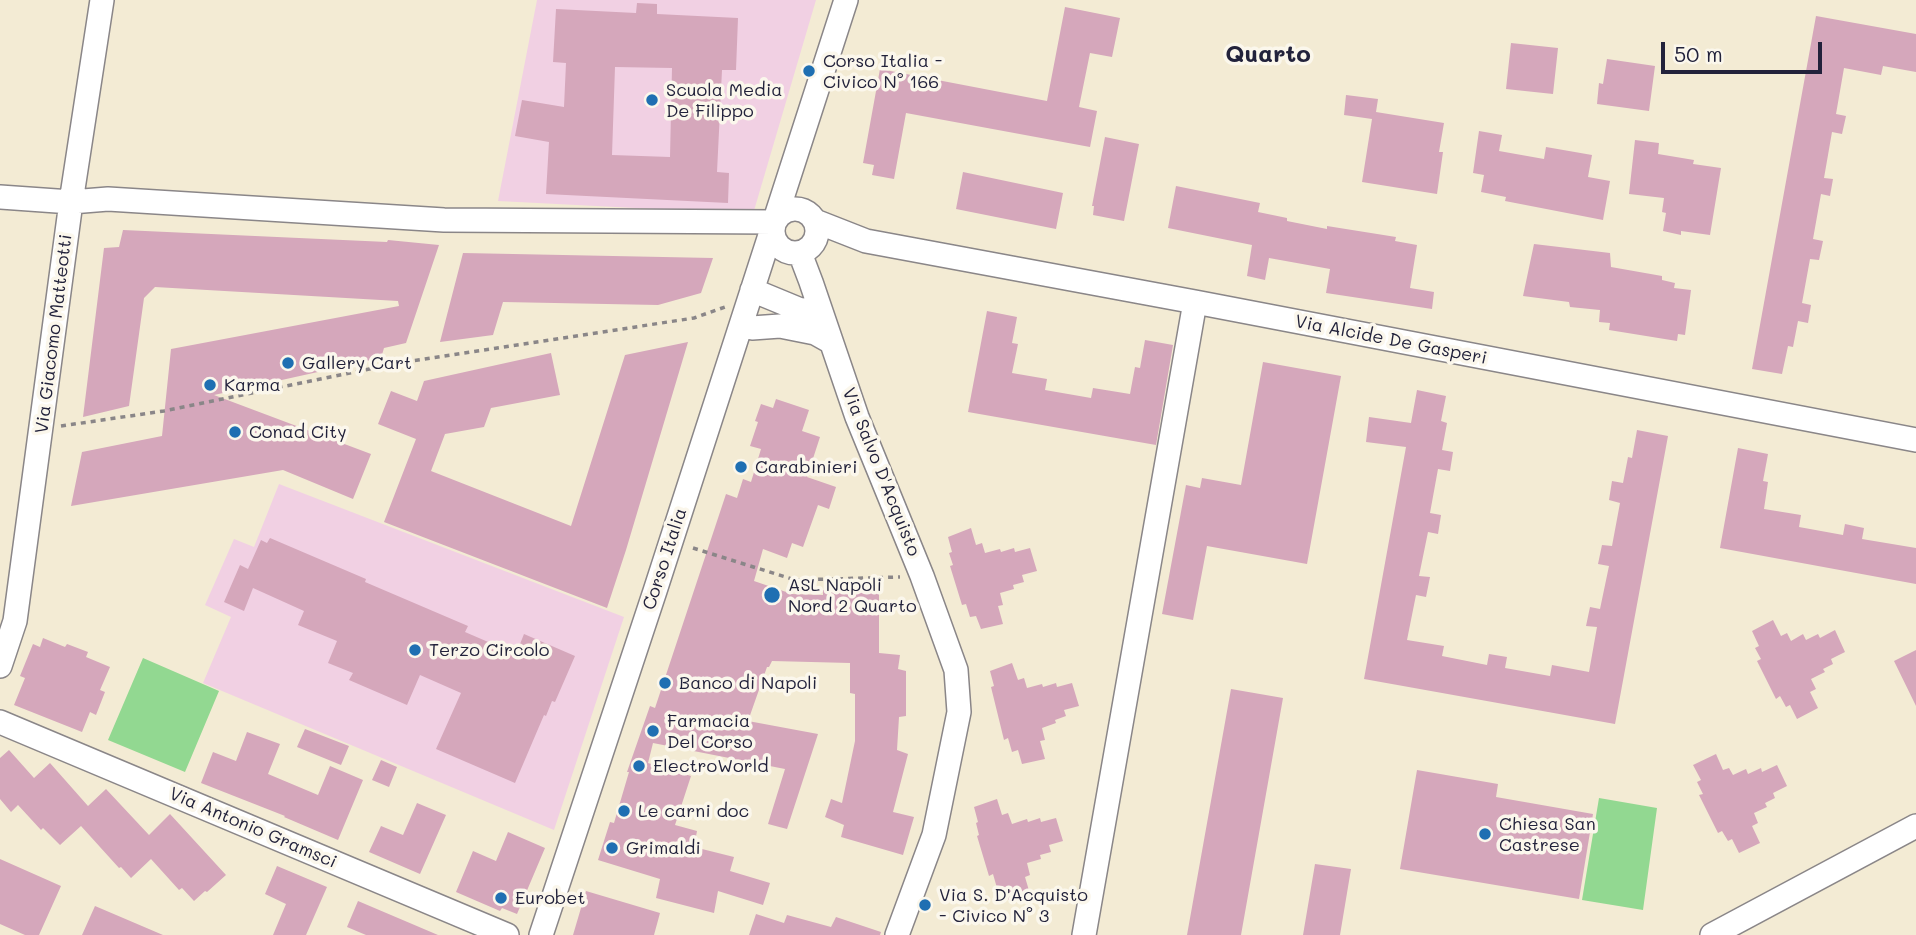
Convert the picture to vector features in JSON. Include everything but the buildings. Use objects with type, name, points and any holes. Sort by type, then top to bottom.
[{"type":"street","name":"Via Giacomo Matteotti","points":[[0,666],[15,621],[71,202],[102,0]]},
{"type":"street","name":"Corso Italia","points":[[541,935],[741,325],[742,295],[774,222],[846,0]]},
{"type":"street","points":[[786,183],[790,197],[807,215],[817,231],[815,241],[804,251],[792,254],[777,246],[772,230],[778,215],[792,208],[807,215]]},
{"type":"street","points":[[0,197],[71,202],[108,199],[444,220],[774,222]]},
{"type":"street","name":"Via Alcide De Gasperi","points":[[807,215],[866,241],[1916,440]]},
{"type":"street","name":"Via Alcide De Gasperi","points":[[804,251],[866,241]]},
{"type":"street","name":"Via Salvo D'Acquisto","points":[[804,251],[820,313],[857,417],[922,576],[956,670],[959,712],[934,835],[897,935]]},
{"type":"street","points":[[742,295],[820,313]]},
{"type":"street","points":[[1084,935],[1195,302]]},
{"type":"street","points":[[741,325],[752,328],[780,326],[815,333],[831,342]]},
{"type":"street","name":"Via Antonio Gramsci","points":[[0,722],[507,935]]},
{"type":"street","points":[[1712,935],[1916,826]]},
{"type":"path","points":[[42,428],[163,411],[398,363],[694,318],[724,308],[742,295]]},
{"type":"path","points":[[671,541],[794,580],[922,576]]},
{"type":"shaded area","name":"Scuola Media De Filippo","points":[[537,0],[816,0],[753,214],[498,201]]},
{"type":"shaded area","name":"Terzo Circolo","points":[[279,484],[624,617],[554,830],[203,683],[231,617],[205,605],[234,539],[254,547]]},
{"type":"green space","points":[[143,658],[219,691],[185,772],[108,740]]},
{"type":"green space","points":[[1599,798],[1657,808],[1643,910],[1582,900]]},
{"type":"place","name":"Corso Italia - Civico N° 166","points":[[809,71]]},
{"type":"place","name":"Scuola Media De Filippo","points":[[652,100]]},
{"type":"place","name":"Gallery Cart","points":[[288,363]]},
{"type":"place","name":"Karma","points":[[210,385]]},
{"type":"place","name":"Conad City","points":[[235,432]]},
{"type":"place","name":"Carabinieri","points":[[741,467]]},
{"type":"place","name":"ASL Napoli Nord 2 Quarto","points":[[772,595]]},
{"type":"place","name":"Terzo Circolo","points":[[415,650]]},
{"type":"place","name":"Banco di Napoli","points":[[665,683]]},
{"type":"place","name":"Farmacia Del Corso","points":[[653,731]]},
{"type":"place","name":"ElectroWorld","points":[[639,766]]},
{"type":"place","name":"Le carni doc","points":[[624,811]]},
{"type":"place","name":"Chiesa San Castrese","points":[[1485,834]]},
{"type":"place","name":"Grimaldi","points":[[612,848]]},
{"type":"place","name":"Eurobet","points":[[501,898]]},
{"type":"place","name":"Via S. D'Acquisto - Civico N° 3","points":[[925,905]]},
{"type":"district","name":"Quarto","points":[[1268,55]]}]
